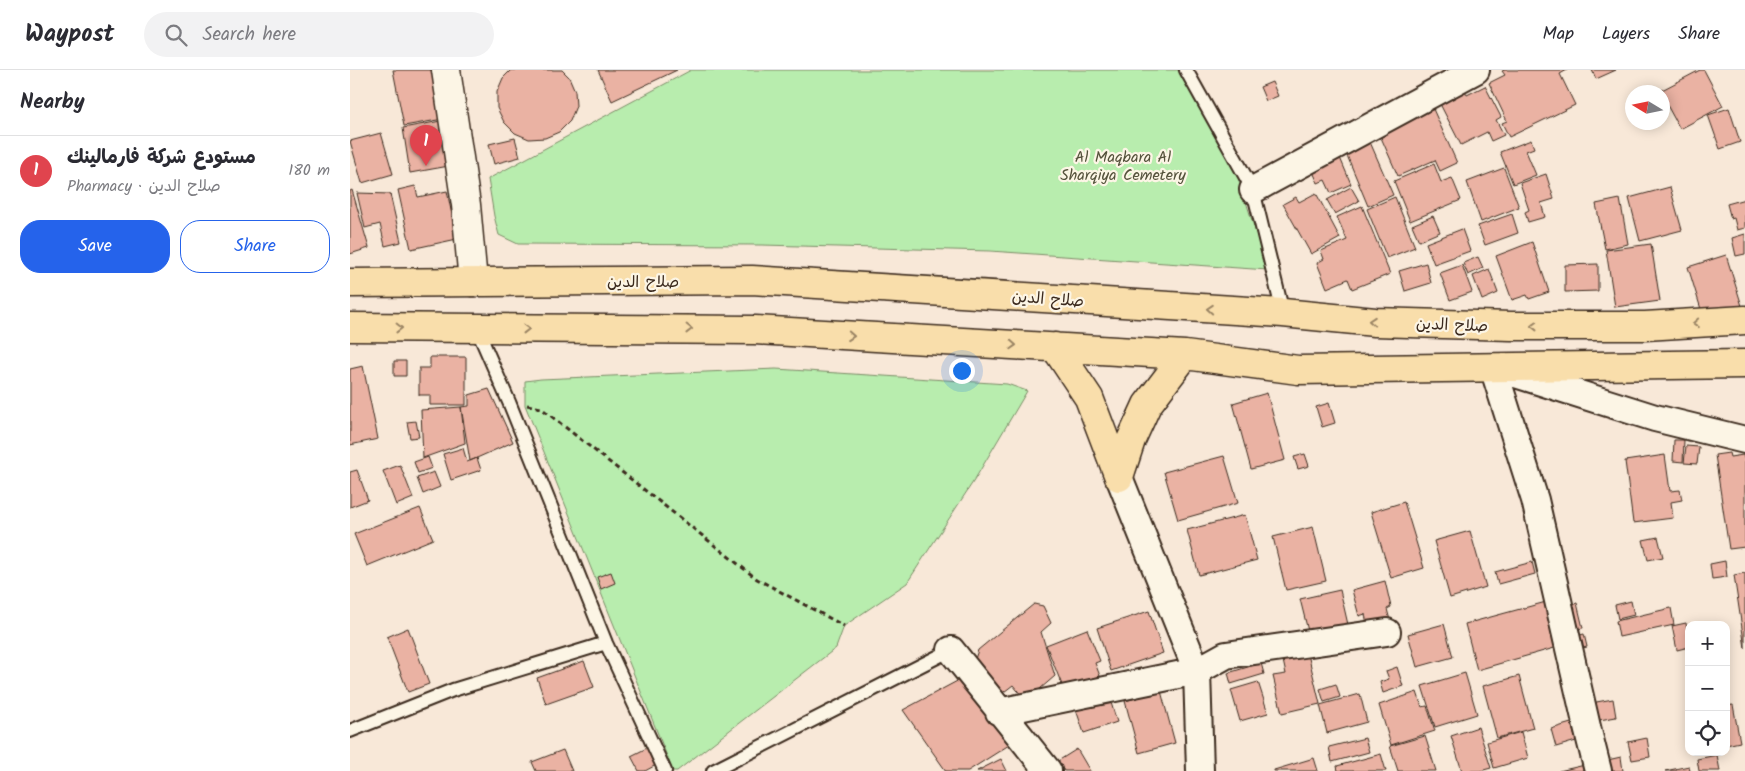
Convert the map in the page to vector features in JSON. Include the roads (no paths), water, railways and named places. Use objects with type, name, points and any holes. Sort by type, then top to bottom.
[{"type":"highway","name":"صلاح الدين","points":[[350,283],[752,280],[1283,313],[1375,322],[1511,326],[1645,326],[1745,320]]},
{"type":"highway","points":[[350,327],[755,330],[1185,355],[1298,370],[1745,364]]},
{"type":"highway","points":[[1055,347],[1089,398],[1119,477]]},
{"type":"highway","points":[[1119,477],[1131,440],[1147,405],[1185,355]]},
{"type":"street","points":[[446,70],[466,205],[473,282]]},
{"type":"street","points":[[1253,190],[1476,70]]},
{"type":"street","points":[[1493,367],[1655,418],[1745,440]]},
{"type":"street","points":[[1493,367],[1535,500],[1598,771]]},
{"type":"street","points":[[1119,477],[1197,670],[1200,771]]},
{"type":"street","points":[[999,712],[1197,670],[1226,655],[1387,632]]},
{"type":"street","points":[[951,650],[1048,771]]},
{"type":"lane","points":[[1186,70],[1253,190],[1283,313]]},
{"type":"lane","points":[[477,329],[510,402],[606,643],[665,771]]},
{"type":"lane","points":[[350,731],[453,690],[606,643]]},
{"type":"lane","points":[[713,771],[951,650]]},
{"type":"place","name":"مستودع شركة فارمالينك","points":[[426,166]]},
{"type":"park label","name":"Al Maqbara Al Sharqiya Cemetery","points":[[1123,165]]}]
